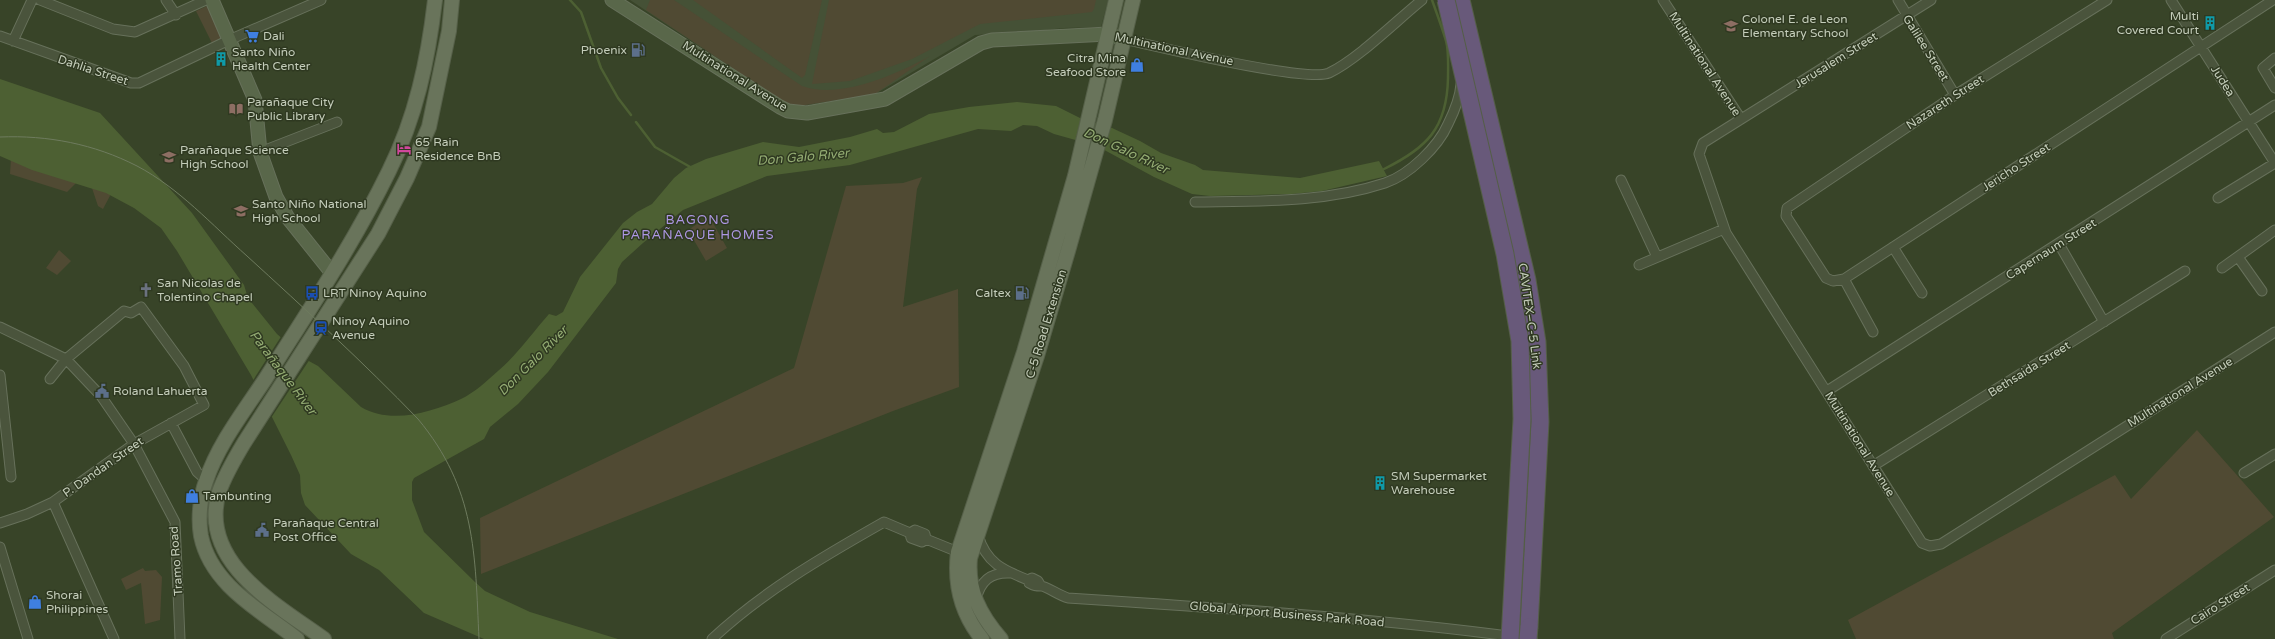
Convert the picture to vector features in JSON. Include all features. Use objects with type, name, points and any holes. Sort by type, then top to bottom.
[{"type":"highway","name":"CAVITEX–C-5 Link","points":[[1446,0],[1505,254],[1520,341],[1522,419],[1510,639]]},
{"type":"highway","name":"CAVITEX–C-5 Link","points":[[1459,0],[1524,266],[1537,342],[1540,422],[1528,639]]},
{"type":"main road","points":[[297,639],[253,606],[217,574],[206,555],[201,534],[200,514],[206,480],[230,434],[362,223],[390,169],[411,120],[424,74],[435,0]]},
{"type":"main road","points":[[324,639],[250,584],[232,563],[218,532],[216,516],[219,492],[232,463],[244,443],[378,234],[407,178],[429,127],[449,31],[452,0]]},
{"type":"main road","name":"C-5 Road Extension","points":[[982,639],[965,614],[960,599],[956,570],[958,552],[1030,354],[1091,116],[1116,0]]},
{"type":"main road","name":"C-5 Road Extension","points":[[1001,639],[985,619],[976,601],[969,581],[969,570],[977,532],[1030,354],[1096,154],[1133,0]]},
{"type":"main road","points":[[390,169],[407,178]]},
{"type":"main road","points":[[253,606],[263,594]]},
{"type":"street","points":[[13,41],[32,0]]},
{"type":"street","points":[[40,0],[113,29],[135,32],[176,15],[206,0]]},
{"type":"street","points":[[166,0],[176,15]]},
{"type":"street","points":[[212,0],[255,100],[260,152],[276,197],[288,218],[332,273]]},
{"type":"street","name":"Dahlia Street","points":[[0,36],[131,83],[146,81],[229,40],[321,0]]},
{"type":"street","name":"Multinational Avenue","points":[[612,0],[780,107],[796,112],[807,113],[885,99],[981,43],[992,40],[1108,34],[1123,40],[1307,76],[1320,76],[1330,72],[1358,52],[1420,2]]},
{"type":"street","points":[[1195,202],[1262,203],[1338,194],[1386,183],[1410,169],[1443,136],[1460,93],[1459,40],[1463,18],[1459,0]]},
{"type":"street","name":"Multinational Avenue","points":[[1663,0],[1741,119],[1703,144],[1699,154],[1724,229],[1922,543],[1930,546],[1941,544],[2275,332]]},
{"type":"street","name":"Galilee Street","points":[[1898,0],[1906,16],[1955,94]]},
{"type":"street","name":"Jerusalem Street","points":[[1741,119],[1931,0]]},
{"type":"street","name":"Nazareth Street","points":[[1844,279],[1833,281],[1826,278],[1786,216],[1787,208],[1955,94],[2107,0]]},
{"type":"street","name":"Judea","points":[[2171,0],[2275,163]]},
{"type":"street","name":"Jericho Street","points":[[1844,279],[2273,0]]},
{"type":"street","points":[[2275,58],[2263,68],[2275,88]]},
{"type":"street","name":"Capernaum Street","points":[[1827,391],[2275,105]]},
{"type":"street","points":[[260,152],[337,122]]},
{"type":"street","points":[[2218,198],[2275,163]]},
{"type":"street","points":[[1622,180],[1657,257]]},
{"type":"street","points":[[1639,265],[1724,229]]},
{"type":"street","points":[[2222,268],[2275,230]]},
{"type":"street","points":[[2059,244],[2104,322]]},
{"type":"street","points":[[1893,247],[1922,293]]},
{"type":"street","points":[[2238,257],[2262,291]]},
{"type":"street","name":"Bethsaida Street","points":[[1873,466],[2185,271]]},
{"type":"street","points":[[1844,279],[1873,332]]},
{"type":"street","name":"P. Dandan Street","points":[[0,523],[27,514],[53,502],[134,444],[204,405],[184,366],[142,307],[131,313],[124,311],[66,359]]},
{"type":"street","points":[[0,327],[66,359],[50,379]]},
{"type":"street","name":"Tramo Road","points":[[66,359],[109,406],[134,444],[175,522],[180,639]]},
{"type":"street","points":[[0,375],[11,476]]},
{"type":"street","points":[[171,423],[197,472],[206,480]]},
{"type":"street","points":[[2244,473],[2275,454]]},
{"type":"street","points":[[53,502],[114,639]]},
{"type":"street","points":[[712,639],[724,628],[831,552],[884,522],[910,533],[914,530],[925,534],[926,539],[958,552]]},
{"type":"street","name":"Global Airport Business Park Road","points":[[977,532],[986,556],[1010,573],[1028,580],[1032,585],[1038,588],[1041,586],[1060,596],[1068,598],[1167,604],[1460,629],[1535,639]]},
{"type":"street","points":[[0,547],[28,639]]},
{"type":"street","name":"Cairo Street","points":[[2166,639],[2275,570]]},
{"type":"street","points":[[976,601],[978,590],[985,580],[997,574],[1010,573]]},
{"type":"shaded area","points":[[630,0],[1108,0],[1101,27],[1064,28],[975,35],[875,94],[805,105],[788,105]]},
{"type":"shaded area","points":[[650,0],[674,0],[802,86],[817,89],[833,90],[868,83],[885,77],[930,56],[875,94],[805,105],[788,105],[646,10]]},
{"type":"shaded area","points":[[693,0],[822,0],[805,75],[802,78]]},
{"type":"shaded area","points":[[829,0],[1096,0],[1092,12],[980,24],[912,59],[850,81],[812,84]]},
{"type":"shaded area","points":[[207,6],[223,37],[212,43],[196,11]]},
{"type":"shaded area","points":[[11,158],[78,181],[67,192],[10,174]]},
{"type":"shaded area","points":[[922,177],[917,189],[903,307],[958,289],[959,387],[893,411],[481,574],[480,518],[794,368],[846,186],[903,183]]},
{"type":"shaded area","points":[[92,188],[112,192],[103,209],[98,206]]},
{"type":"shaded area","points":[[709,216],[727,248],[706,261],[688,230]]},
{"type":"shaded area","points":[[59,250],[71,261],[57,275],[46,268]]},
{"type":"shaded area","points":[[2197,430],[2274,517],[2112,633],[2114,639],[1856,639],[1848,620],[2115,475],[2131,499]]},
{"type":"shaded area","points":[[143,568],[145,571],[156,570],[162,577],[160,620],[145,624],[141,583],[126,590],[121,579]]},
{"type":"water","name":"Parañaque River","points":[[0,79],[100,113],[192,213],[244,285],[248,298],[277,334],[307,360],[318,366],[361,407],[385,415],[398,416],[425,412],[450,404],[476,390],[512,358],[549,314],[556,316],[563,312],[580,277],[623,223],[637,212],[652,204],[674,178],[686,168],[706,159],[763,142],[799,147],[850,137],[877,129],[883,133],[894,132],[929,114],[969,107],[1017,102],[1056,106],[1082,119],[1112,128],[1161,153],[1195,165],[1203,170],[1300,178],[1379,161],[1387,176],[1322,191],[1291,194],[1210,196],[1192,194],[1154,177],[1097,146],[1054,134],[1037,126],[1023,125],[1011,131],[978,129],[850,165],[767,176],[683,210],[622,262],[618,269],[616,283],[548,372],[518,404],[490,427],[484,439],[414,478],[412,482],[412,500],[424,532],[485,591],[530,612],[618,639],[484,639],[424,613],[379,570],[351,554],[305,505],[301,493],[300,475],[251,375],[177,251],[161,228],[134,208],[106,193],[32,170],[0,156]]},
{"type":"pier","points":[[282,335],[310,359],[271,418],[252,382]]},
{"type":"waterway","name":"Don Galo River","points":[[570,0],[581,12],[601,68],[618,98],[631,115]]},
{"type":"waterway","points":[[1384,169],[1412,153],[1423,144],[1439,123],[1444,110],[1447,95],[1448,50],[1432,0]]},
{"type":"waterway","name":"Don Galo River","points":[[636,122],[655,147],[692,168]]},
{"type":"tram line","points":[[0,137],[53,139],[70,142],[121,158],[167,185],[208,220],[334,336],[418,419],[437,445],[451,471],[462,497],[469,523],[473,550],[479,639]]},
{"type":"place","name":"Multi Covered Court","points":[[2210,23]]},
{"type":"place","name":"Colonel E. de Leon Elementary School","points":[[1731,26]]},
{"type":"place","name":"Dali","points":[[252,36]]},
{"type":"place","name":"Phoenix","points":[[638,50]]},
{"type":"place","name":"Santo Niño Health Center","points":[[221,59]]},
{"type":"place","name":"Citra Mina Seafood Store","points":[[1137,65]]},
{"type":"place","name":"Parañaque City Public Library","points":[[236,109]]},
{"type":"place","name":"65 Rain Residence BnB","points":[[404,149]]},
{"type":"place","name":"Parañaque Science High School","points":[[169,157]]},
{"type":"place","name":"Santo Niño National High School","points":[[241,211]]},
{"type":"place","name":"San Nicolas de Tolentino Chapel","points":[[146,290]]},
{"type":"place","name":"LRT Ninoy Aquino","points":[[312,293]]},
{"type":"place","name":"Caltex","points":[[1022,293]]},
{"type":"place","name":"Ninoy Aquino Avenue","points":[[321,328]]},
{"type":"place","name":"Roland Lahuerta","points":[[102,391]]},
{"type":"place","name":"SM Supermarket Warehouse","points":[[1380,483]]},
{"type":"place","name":"Tambunting","points":[[192,496]]},
{"type":"place","name":"Parañaque Central Post Office","points":[[262,530]]},
{"type":"place","name":"Shorai Philippines","points":[[35,602]]},
{"type":"district","name":"BAGONG PARAÑAQUE HOMES","points":[[698,228]]}]
